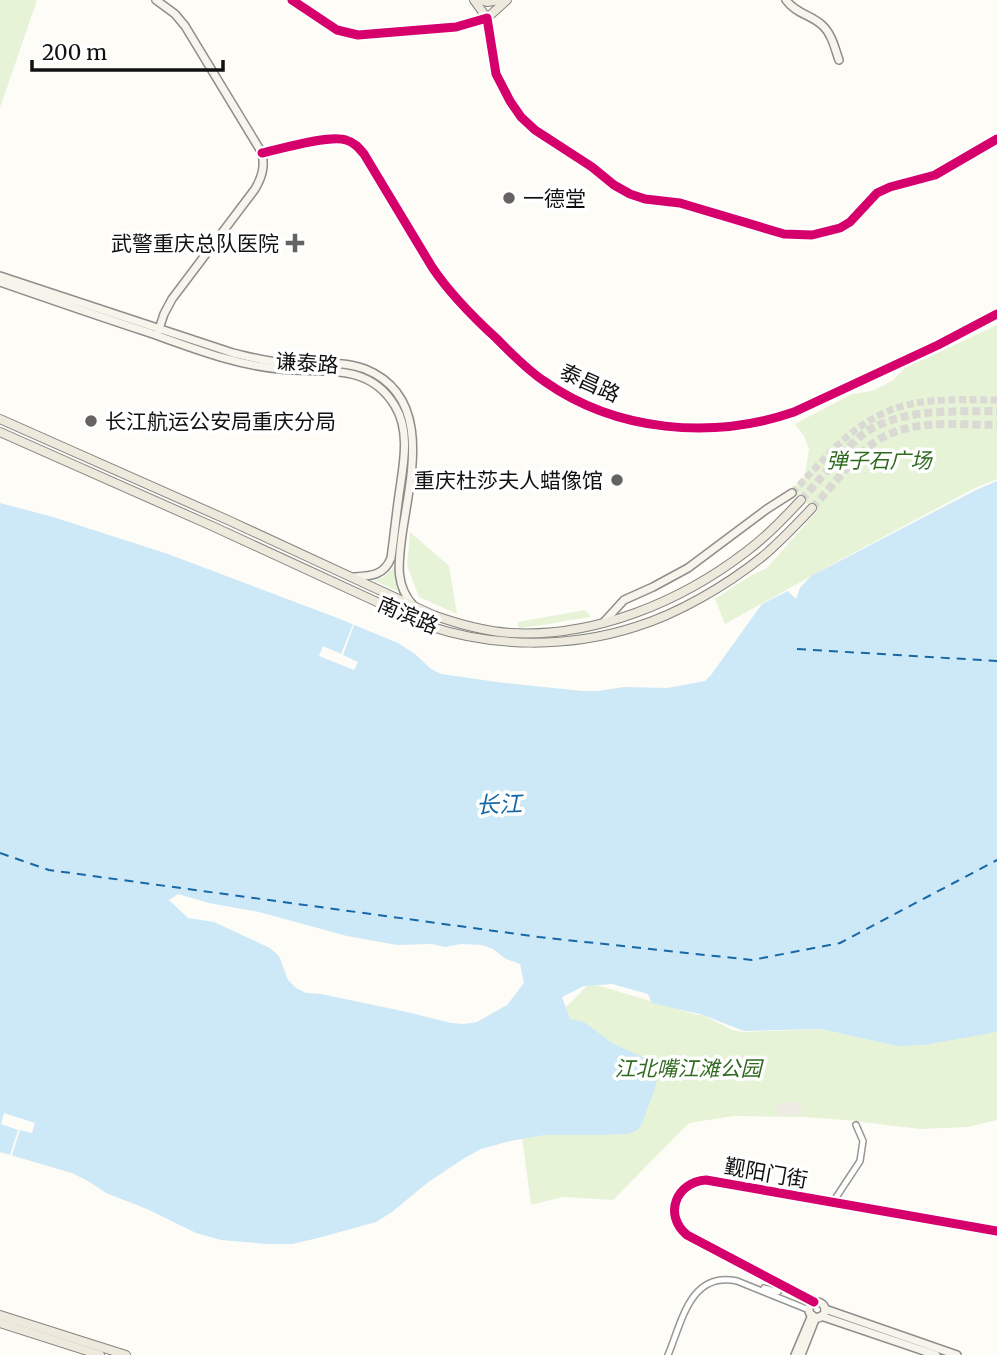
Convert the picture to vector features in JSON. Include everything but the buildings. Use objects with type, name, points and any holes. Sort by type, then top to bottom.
[{"type":"main road","points":[[474,0],[487,18],[507,0]]},
{"type":"main road","points":[[480,0],[500,0]]},
{"type":"main road","name":"南滨路","points":[[0,419],[414,606],[451,621],[511,633],[579,628],[603,623],[658,604],[698,584],[747,551],[801,500]]},
{"type":"main road","name":"南滨路","points":[[0,432],[413,619],[438,629],[491,640],[549,642],[580,639],[636,627],[689,604],[731,579],[761,558],[812,508]]},
{"type":"main road","points":[[141,494],[158,498],[202,517],[205,512],[199,507]]},
{"type":"main road","points":[[230,521],[227,529],[232,535]]},
{"type":"main road","points":[[0,1315],[126,1355]]},
{"type":"main road","points":[[0,1323],[100,1355]]},
{"type":"street","points":[[156,0],[175,14],[185,26],[262,153],[264,162],[255,189],[173,299],[158,332]]},
{"type":"street","points":[[292,0],[337,30],[358,35],[456,27],[487,18],[496,75],[521,117],[535,130],[630,194],[645,199],[680,203],[784,234],[812,235],[840,228],[850,222],[877,193],[935,175],[997,139]]},
{"type":"street","points":[[786,0],[825,28],[839,60]]},
{"type":"street","name":"泰昌路","points":[[262,153],[334,138],[348,140],[354,144],[363,154],[444,285],[530,371],[586,404],[651,424],[674,428],[712,428],[771,420],[794,412],[938,345],[997,314]]},
{"type":"street","name":"谦泰路","points":[[0,276],[229,360],[282,370],[348,372],[374,382],[389,396],[402,420],[404,444],[391,558],[379,573],[353,577]]},
{"type":"street","name":"谦泰路","points":[[0,282],[158,332],[257,359],[339,364],[359,367],[377,375],[395,391],[404,405],[412,431],[412,457],[399,573],[404,592],[414,606]]},
{"type":"street","points":[[603,623],[624,600],[688,568],[792,493]]},
{"type":"street","points":[[833,1202],[860,1161],[863,1142],[856,1125]]},
{"type":"street","name":"觐阳门街","points":[[814,1302],[681,1230],[674,1213],[681,1191],[689,1184],[706,1180],[997,1231]]},
{"type":"street","points":[[668,1355],[690,1301],[705,1284],[716,1279],[728,1279],[750,1286],[817,1314],[936,1355]]},
{"type":"street","points":[[750,1286],[778,1292],[780,1289],[777,1283]]},
{"type":"street","points":[[801,1355],[817,1314],[821,1303],[814,1302],[811,1305],[817,1314],[957,1355]]},
{"type":"street","points":[[795,1355],[817,1314]]},
{"type":"green space","points":[[0,0],[37,0],[0,108]]},
{"type":"green space","name":"弹子石广场","points":[[997,325],[997,479],[975,488],[725,624],[715,599],[767,568],[817,511],[791,491],[805,476],[809,449],[795,424],[852,394],[872,391],[892,381],[905,368]]},
{"type":"green space","points":[[410,532],[449,566],[457,614],[419,597],[407,565]]},
{"type":"green space","points":[[394,567],[399,592],[373,580],[384,577]]},
{"type":"green space","points":[[585,610],[591,617],[518,628],[518,622]]},
{"type":"green space","name":"江北嘴江滩公园","points":[[590,983],[703,1015],[732,1030],[744,1032],[821,1029],[897,1046],[918,1036],[997,1020],[997,1120],[968,1127],[920,1129],[804,1117],[734,1116],[689,1123],[613,1200],[563,1197],[531,1205],[521,1129],[557,1016]]},
{"type":"shaded area","points":[[800,1101],[802,1115],[778,1116],[776,1104]]},
{"type":"water","name":"长江","points":[[997,481],[997,1032],[924,1045],[897,1046],[821,1029],[744,1031],[703,1015],[652,1003],[648,994],[612,984],[584,986],[562,997],[570,1019],[584,1022],[612,1043],[651,1061],[657,1067],[655,1088],[642,1124],[636,1131],[627,1134],[544,1135],[481,1149],[427,1183],[376,1222],[292,1244],[221,1240],[196,1233],[106,1193],[72,1173],[0,1152],[0,503],[168,554],[340,619],[398,643],[441,674],[598,691],[624,687],[667,688],[705,681],[762,604],[788,591],[796,599],[800,588],[811,576]],"holes":[[[178,894],[259,912],[347,936],[397,945],[482,945],[520,964],[524,983],[507,1005],[477,1022],[464,1024],[306,993],[288,980],[279,956],[270,948],[214,922],[188,918],[169,900]]]},
{"type":"pier","points":[[353,624],[343,655],[358,662],[354,670],[319,656],[323,646],[341,654]]},
{"type":"pier","points":[[4,1113],[35,1123],[32,1133],[20,1130],[12,1155],[18,1130],[1,1124]]},
{"type":"ferry route","points":[[797,649],[997,661]]},
{"type":"ferry route","points":[[0,853],[49,870],[539,937],[752,960],[840,943],[997,860]]},
{"type":"tunnel","points":[[792,493],[853,432],[888,411],[932,401],[997,400]]},
{"type":"tunnel","points":[[801,500],[852,444],[869,430],[884,423],[931,413],[997,411]]},
{"type":"tunnel","points":[[812,508],[859,456],[889,434],[934,424],[997,425]]},
{"type":"cycle path","points":[[292,0],[337,30],[358,35],[456,27],[487,18],[496,74],[521,117],[535,130],[630,194],[645,199],[680,203],[784,234],[812,235],[840,228],[850,222],[877,193],[935,175],[997,139]]},
{"type":"cycle path","points":[[262,153],[329,139],[346,140],[354,144],[364,154],[439,277],[478,321],[544,381],[572,398],[633,421],[698,428],[763,421],[794,412],[938,345],[997,314]]},
{"type":"cycle path","points":[[814,1302],[687,1235],[676,1218],[676,1201],[680,1193],[696,1182],[706,1180],[997,1231]]},
{"type":"place","name":"一德堂","points":[[509,198]]},
{"type":"place","name":"武警重庆总队医院","points":[[295,243]]},
{"type":"place","name":"长江航运公安局重庆分局","points":[[91,421]]},
{"type":"place","name":"重庆杜莎夫人蜡像馆","points":[[617,480]]}]
